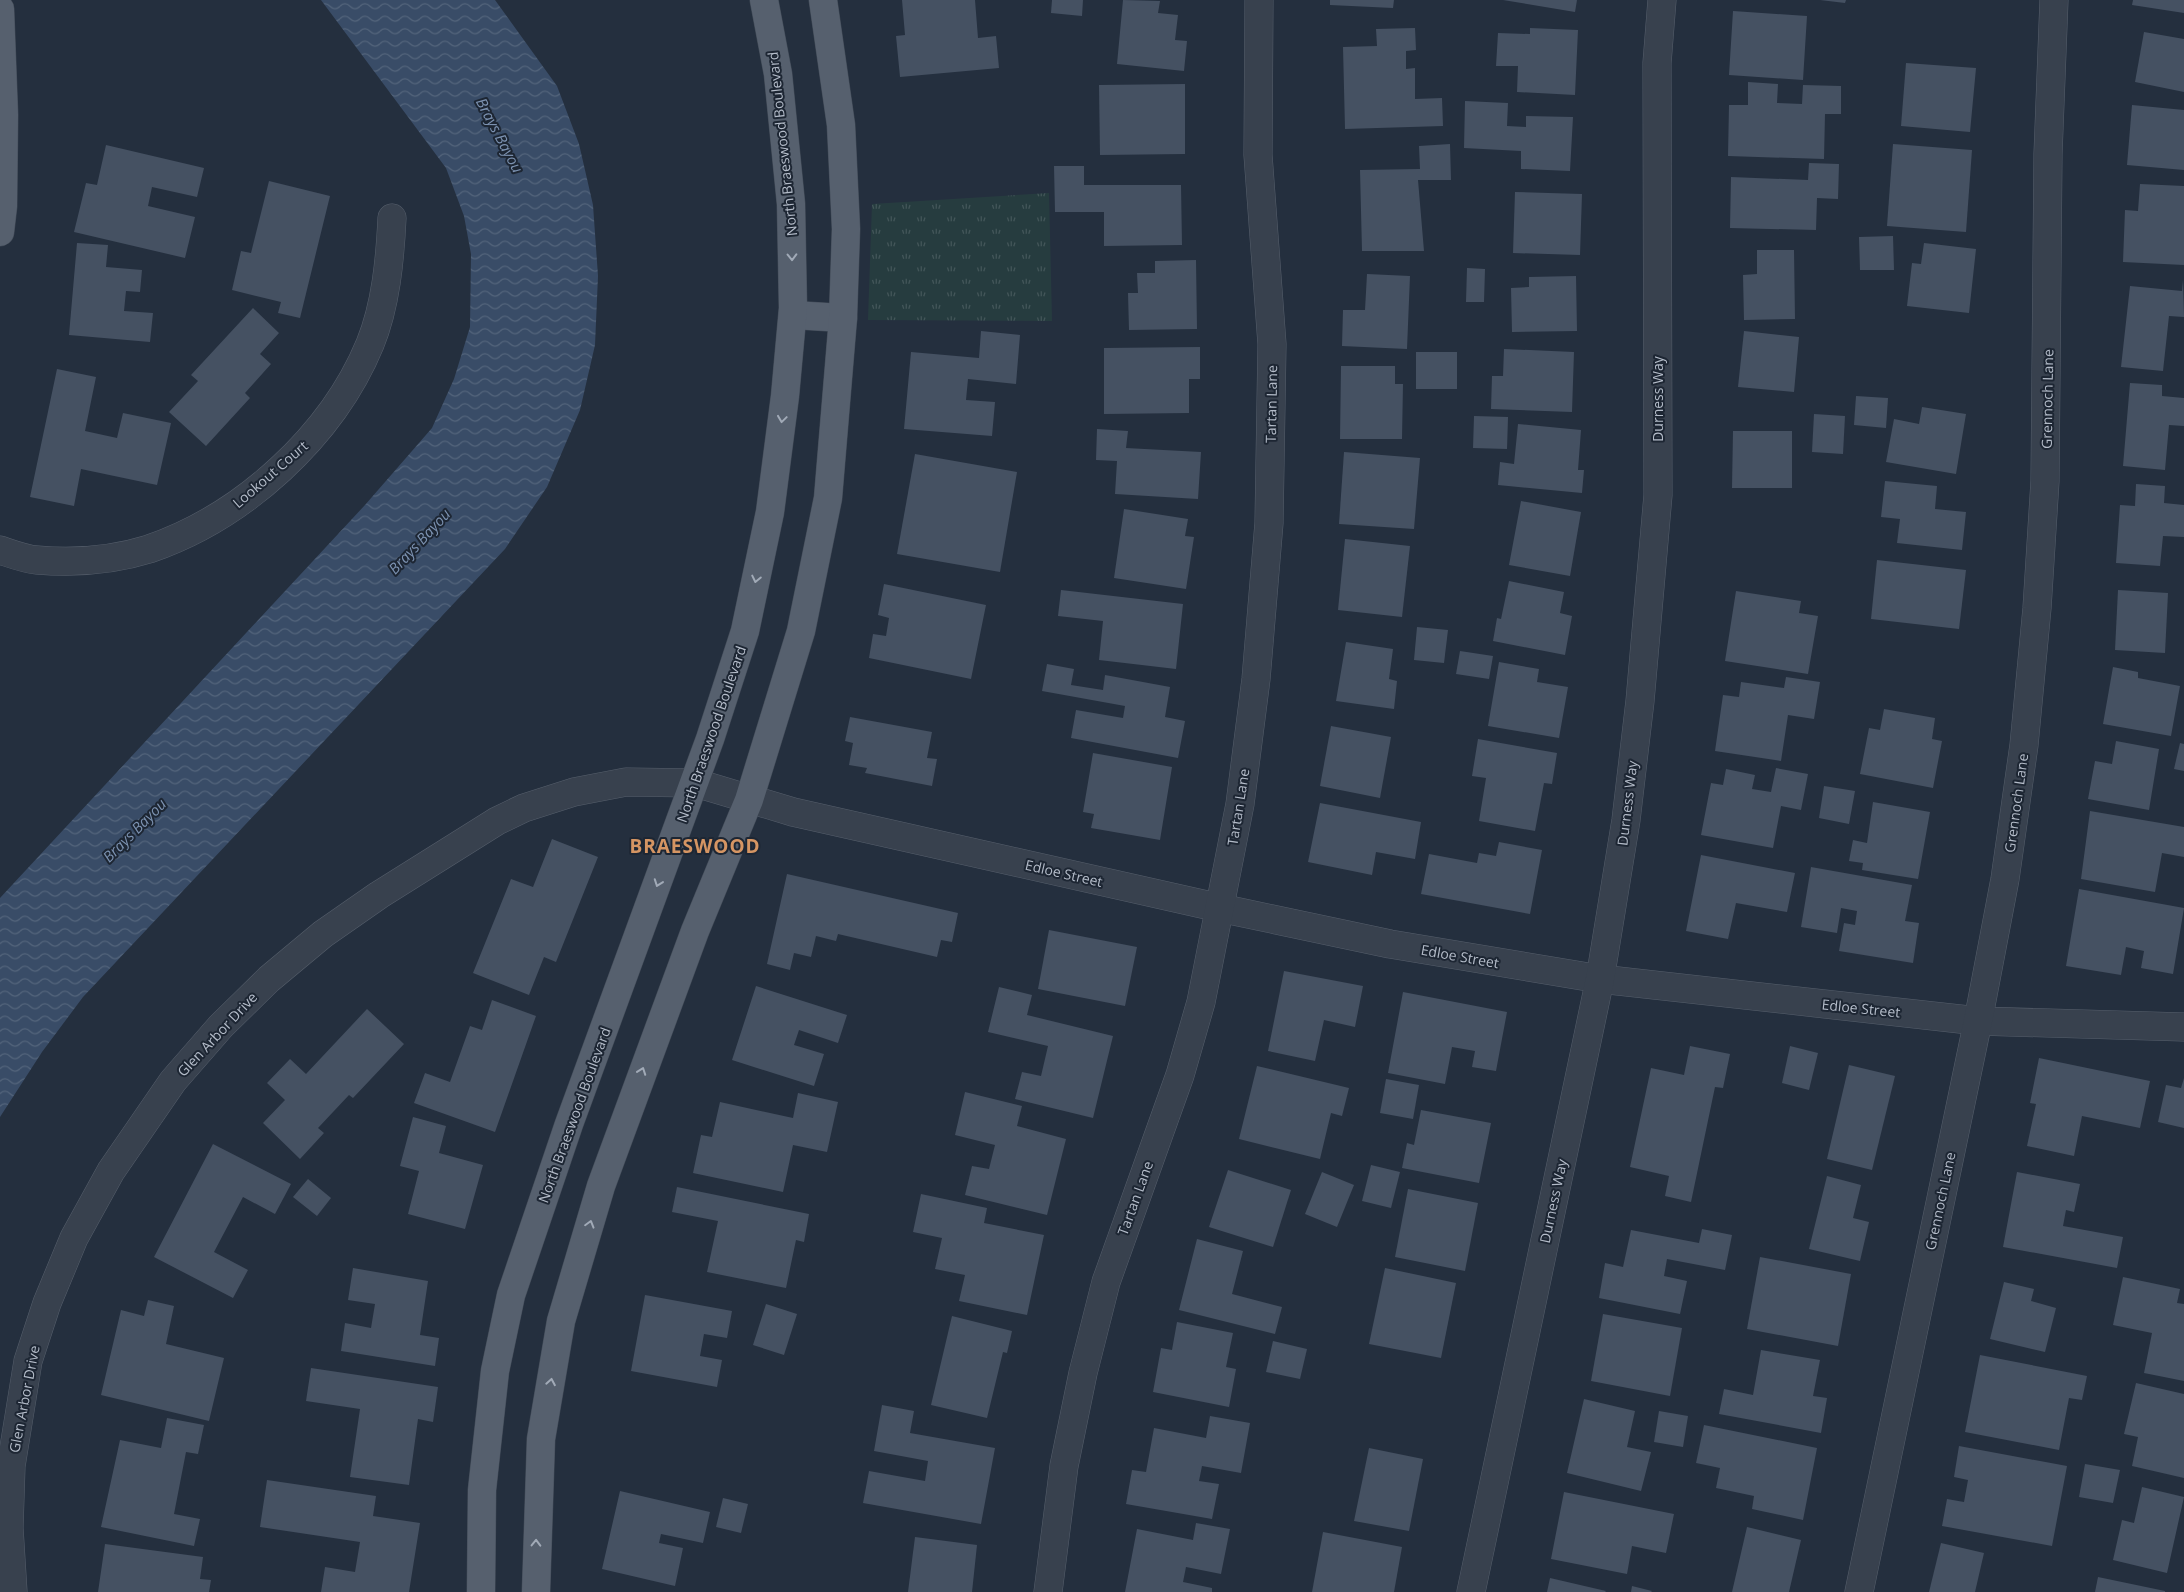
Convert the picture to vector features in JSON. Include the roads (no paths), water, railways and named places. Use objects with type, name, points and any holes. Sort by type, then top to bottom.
[{"type":"main road","name":"North Braeswood Boulevard","points":[[481,1592],[482,1490],[494,1381],[511,1295],[569,1124],[696,783],[745,631],[770,512],[786,396],[793,315],[791,204],[778,74],[764,0]]},
{"type":"main road","points":[[536,1592],[541,1439],[562,1321],[604,1177],[695,930],[749,800],[801,631],[828,498],[843,318],[846,229],[841,125],[823,0]]},
{"type":"main road","points":[[0,9],[4,115],[3,206],[0,232]]},
{"type":"main road","points":[[793,315],[843,318]]},
{"type":"street","name":"Tartan Lane","points":[[1048,1592],[1064,1466],[1106,1282],[1180,1075],[1201,1002],[1240,804],[1256,679],[1269,523],[1272,344],[1258,155],[1259,0]]},
{"type":"street","name":"Durness Way","points":[[1471,1592],[1600,979],[1627,811],[1643,664],[1658,495],[1656,63],[1662,0]]},
{"type":"street","name":"Grennoch Lane","points":[[1859,1592],[1978,1021],[2006,869],[2024,745],[2037,608],[2045,481],[2048,154],[2054,0]]},
{"type":"street","name":"Lookout Court","points":[[0,550],[35,560],[83,560],[112,557],[149,549],[188,532],[238,504],[320,429],[351,382],[370,343],[380,306],[389,266],[392,218]]},
{"type":"street","name":"Glen Arbor Drive","points":[[13,1592],[9,1528],[11,1466],[28,1361],[47,1302],[74,1238],[111,1171],[173,1081],[220,1026],[269,979],[323,934],[379,895],[497,821],[524,808],[574,792],[626,782],[696,783],[749,800]]},
{"type":"street","name":"Edloe Street","points":[[749,800],[1220,908],[1390,944],[1600,979],[1978,1021],[2184,1027]]},
{"type":"water","name":"Brays Bayou","points":[[321,0],[495,0],[557,86],[579,144],[593,205],[598,276],[595,345],[580,410],[547,487],[505,549],[83,997],[42,1052],[0,1117],[0,898],[365,505],[432,428],[454,379],[470,327],[471,254],[464,216],[446,168]]},
{"type":"district","name":"BRAESWOOD","points":[[695,846]]}]
